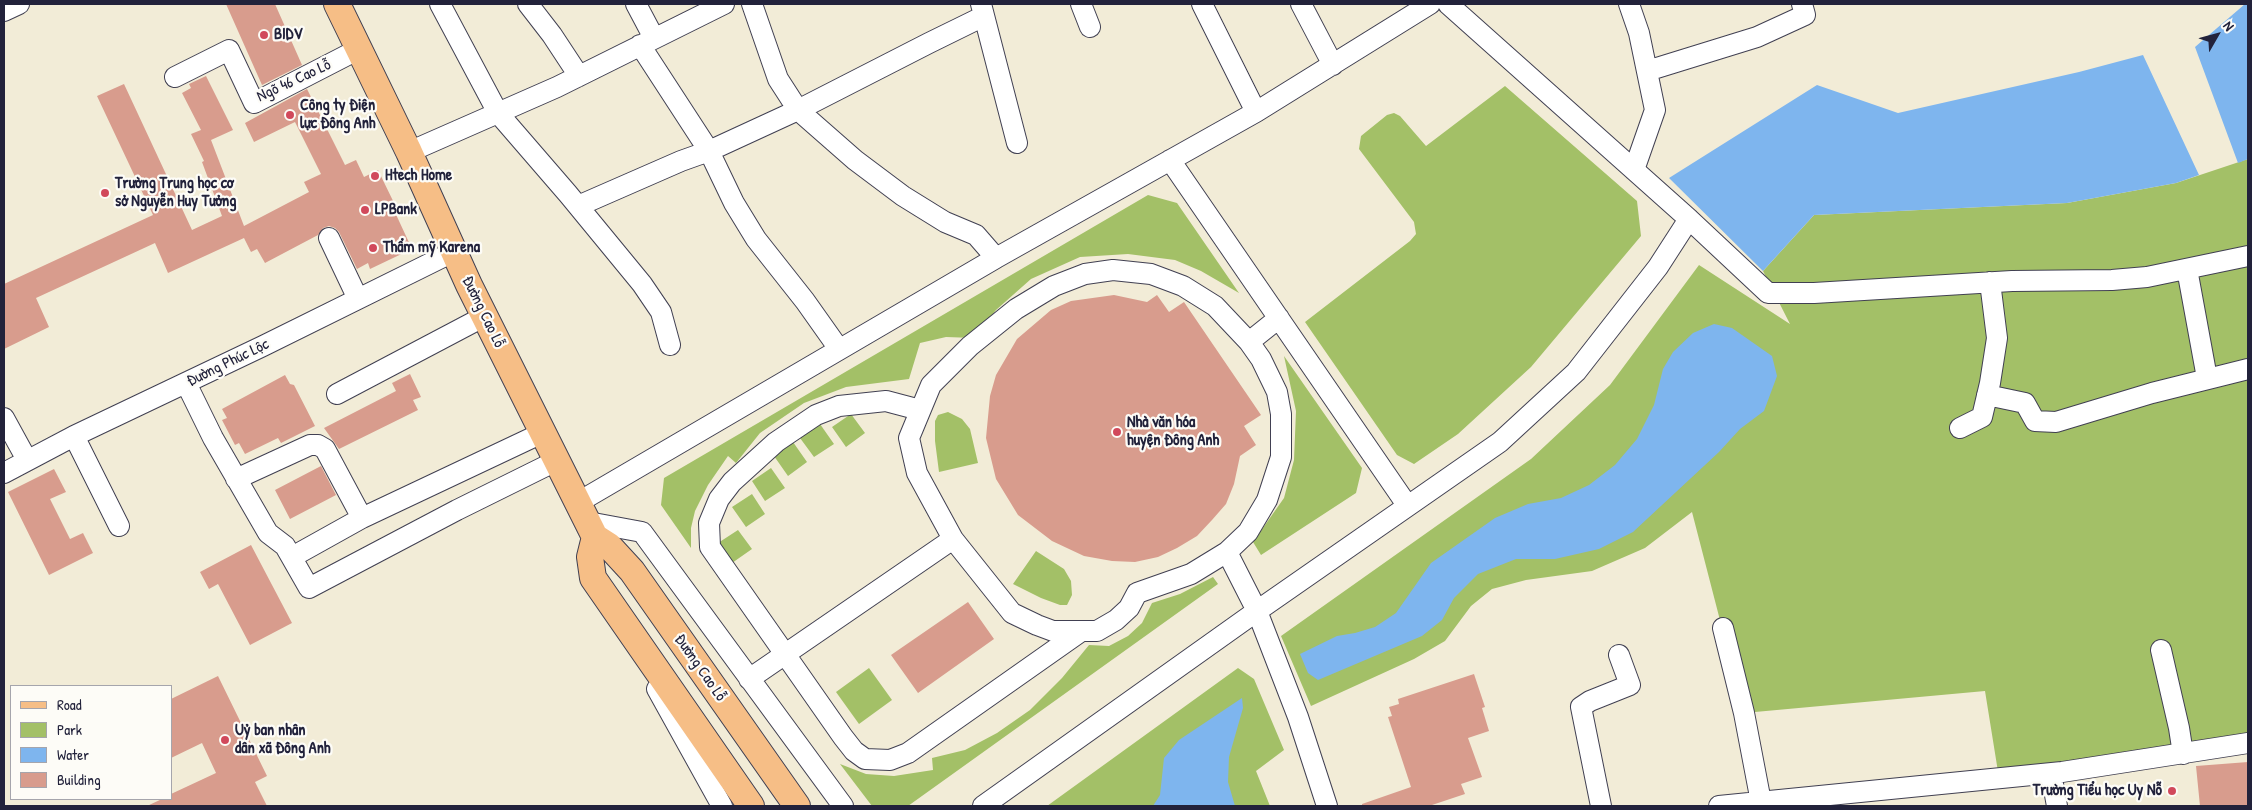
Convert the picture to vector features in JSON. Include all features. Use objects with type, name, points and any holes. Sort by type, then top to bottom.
[{"type":"main road","name":"Đường Cao Lỗ","points":[[337,4],[409,152],[453,252],[587,520],[632,571],[797,806]]},
{"type":"main road","points":[[587,520],[593,578],[622,623],[751,806]]},
{"type":"street","points":[[4,11],[19,4]]},
{"type":"street","points":[[440,4],[498,113],[642,284],[662,312],[670,345]]},
{"type":"street","points":[[528,4],[552,35],[579,76]]},
{"type":"street","points":[[636,4],[647,42],[709,151],[734,203],[756,239],[805,301],[839,349]]},
{"type":"street","points":[[409,152],[579,76],[724,4]]},
{"type":"street","points":[[752,4],[778,78],[798,110],[854,160],[903,196],[936,217],[976,236],[996,258]]},
{"type":"street","points":[[1081,4],[1090,27]]},
{"type":"street","points":[[1202,4],[1256,112]]},
{"type":"street","points":[[1301,4],[1333,65]]},
{"type":"street","points":[[587,520],[839,349],[996,258],[1055,227],[1256,112],[1430,4]]},
{"type":"street","points":[[1448,4],[1689,219],[1768,293],[1814,293],[1990,282],[2112,280],[2147,277],[2248,256]]},
{"type":"street","points":[[1629,4],[1639,33],[1655,110],[1634,170]]},
{"type":"street","points":[[1647,71],[1757,37],[1805,15],[1802,4]]},
{"type":"street","points":[[578,206],[681,161],[709,151],[798,110],[929,42],[982,10],[1017,143]]},
{"type":"street","name":"Ngõ 46 Cao Lỗ","points":[[175,77],[229,50],[254,103],[359,49]]},
{"type":"street","points":[[1170,160],[1407,505]]},
{"type":"street","points":[[983,806],[1257,610],[1500,442],[1576,372],[1658,267],[1689,219]]},
{"type":"street","points":[[330,238],[358,299]]},
{"type":"street","name":"Đường Phúc Lộc","points":[[4,473],[74,436],[453,252]]},
{"type":"street","points":[[2187,269],[2207,378]]},
{"type":"street","points":[[1113,270],[1151,274],[1183,286],[1214,306],[1249,342],[1261,359],[1277,392],[1281,414],[1281,457],[1267,500],[1248,532],[1227,552],[1191,574],[1137,593],[1129,608],[1116,620],[1097,630],[1080,632],[1053,631],[1012,613],[953,539],[917,473],[909,438],[931,385],[970,346],[1016,309],[1054,286],[1085,274],[1113,270]]},
{"type":"street","points":[[1960,428],[1982,417],[1987,395],[1998,338],[1990,282]]},
{"type":"street","points":[[336,394],[485,316]]},
{"type":"street","points":[[1249,342],[1279,318]]},
{"type":"street","points":[[1987,395],[2025,402],[2035,421],[2056,422],[2207,378],[2248,369]]},
{"type":"street","points":[[186,383],[213,438],[268,533],[285,546],[309,588],[457,510],[556,461]]},
{"type":"street","points":[[920,410],[886,400],[839,406],[816,414],[752,462],[732,482],[719,499],[709,523],[710,547],[854,751],[865,759],[879,761],[890,760],[908,753],[1080,632]]},
{"type":"street","points":[[4,418],[27,460]]},
{"type":"street","points":[[292,557],[362,518],[542,433]]},
{"type":"street","points":[[74,436],[119,526]]},
{"type":"street","points":[[236,479],[310,445],[318,445],[325,449],[362,518]]},
{"type":"street","points":[[587,520],[642,532],[844,806]]},
{"type":"street","points":[[749,679],[953,539]]},
{"type":"street","points":[[1227,552],[1257,610],[1298,717],[1326,806]]},
{"type":"street","points":[[622,623],[722,806]]},
{"type":"street","points":[[1723,628],[1744,713],[1761,802]]},
{"type":"street","points":[[2161,650],[2183,754]]},
{"type":"street","points":[[1600,806],[1581,707],[1590,701],[1630,685],[1619,654]]},
{"type":"street","points":[[1719,806],[2051,773],[2248,743]]},
{"type":"street","points":[[2051,773],[2057,806]]},
{"type":"green space","points":[[1505,86],[1637,201],[1641,236],[1531,367],[1458,434],[1414,464],[1397,455],[1305,322],[1410,241],[1416,234],[1414,222],[1359,149],[1361,136],[1387,115],[1394,113],[1400,116],[1426,146]]},
{"type":"green space","points":[[2248,159],[2248,742],[1999,778],[1985,691],[1744,713],[1692,512],[1645,548],[1592,571],[1526,580],[1492,589],[1471,606],[1445,641],[1414,659],[1311,706],[1281,636],[1531,459],[1610,385],[1699,265],[1790,324],[1763,271],[1814,215],[2067,203],[2176,183]]},
{"type":"green space","points":[[1148,195],[1177,203],[1239,293],[1201,271],[1175,260],[1128,254],[1080,257],[1031,279],[996,310],[974,338],[946,337],[920,343],[909,379],[846,387],[804,403],[760,433],[736,463],[728,456],[708,485],[695,511],[691,528],[691,548],[661,505],[664,478]]},
{"type":"green space","points":[[1284,356],[1362,468],[1356,493],[1261,555],[1253,542],[1284,498],[1294,460],[1296,411]]},
{"type":"green space","points":[[948,412],[962,419],[970,429],[978,463],[939,472],[935,441],[935,421],[938,415]]},
{"type":"green space","points":[[851,414],[865,433],[846,447],[832,427]]},
{"type":"green space","points":[[820,424],[834,444],[814,457],[800,438]]},
{"type":"green space","points":[[793,442],[807,462],[788,476],[774,456]]},
{"type":"green space","points":[[771,468],[785,488],[765,501],[752,481]]},
{"type":"green space","points":[[752,494],[765,514],[746,527],[732,507]]},
{"type":"green space","points":[[738,530],[752,549],[732,563],[718,543]]},
{"type":"green space","points":[[1036,551],[1064,569],[1071,581],[1072,595],[1067,605],[1060,605],[1041,598],[1013,584]]},
{"type":"green space","points":[[1213,577],[1218,584],[908,806],[872,806],[840,764],[866,774],[894,776],[933,770],[932,758],[965,750],[997,733],[1030,710],[1062,678],[1089,645],[1109,646],[1128,636],[1142,623],[1152,603],[1180,594]]},
{"type":"green space","points":[[869,668],[892,700],[859,724],[836,692]]},
{"type":"green space","points":[[1238,668],[1254,679],[1284,750],[1256,771],[1270,806],[1047,806]]},
{"type":"water","points":[[2245,4],[2248,4],[2248,159],[2238,163],[2195,47]]},
{"type":"water","points":[[2143,55],[2199,175],[2176,183],[2067,203],[1814,215],[1763,271],[1669,178],[1817,85],[1898,113],[2079,72]]},
{"type":"water","points":[[1714,324],[1732,328],[1772,356],[1777,376],[1764,411],[1740,429],[1719,452],[1633,532],[1599,549],[1555,559],[1516,559],[1478,574],[1454,598],[1442,620],[1422,636],[1318,680],[1308,673],[1300,654],[1337,636],[1375,627],[1396,613],[1431,563],[1495,518],[1528,504],[1561,498],[1589,485],[1615,465],[1637,439],[1654,405],[1663,369],[1673,352],[1693,333]]},
{"type":"water","points":[[1242,698],[1243,708],[1229,757],[1228,782],[1235,806],[1153,806],[1160,795],[1164,758],[1179,740]]},
{"type":"building","name":"BIDV","points":[[226,4],[275,4],[302,65],[262,85]]},
{"type":"building","points":[[206,76],[233,130],[211,140],[244,226],[309,192],[304,182],[321,174],[295,122],[254,142],[245,123],[307,89],[345,165],[356,160],[364,177],[378,170],[396,207],[393,208],[412,249],[370,269],[368,263],[357,269],[339,232],[329,226],[323,228],[318,235],[265,263],[257,249],[251,252],[244,238],[168,273],[155,243],[36,298],[49,327],[4,349],[4,284],[153,215],[97,96],[124,84],[192,230],[222,216],[202,162],[204,161],[191,134],[201,130],[182,93],[191,88],[189,84]]},
{"type":"building","name":"Nhà văn hóa huyện Đông Anh","points":[[1114,295],[1147,302],[1157,295],[1169,312],[1184,302],[1261,415],[1244,426],[1256,445],[1240,456],[1234,484],[1226,504],[1197,536],[1158,557],[1135,562],[1112,561],[1084,556],[1052,541],[1018,515],[996,479],[986,438],[990,396],[996,375],[1017,339],[1051,310],[1071,301]]},
{"type":"building","points":[[410,374],[421,397],[413,400],[418,410],[339,449],[324,428],[396,391],[392,383]]},
{"type":"building","points":[[285,375],[290,384],[294,385],[315,426],[281,443],[278,438],[245,454],[239,443],[235,445],[222,420],[227,418],[222,409]]},
{"type":"building","points":[[321,466],[336,495],[290,519],[275,490]]},
{"type":"building","points":[[54,469],[66,492],[50,499],[70,539],[83,533],[93,553],[49,575],[8,492]]},
{"type":"building","points":[[251,545],[292,623],[250,645],[218,584],[209,589],[200,572]]},
{"type":"building","points":[[968,602],[994,639],[918,693],[891,655]]},
{"type":"building","points":[[1474,674],[1485,707],[1482,708],[1489,731],[1468,738],[1482,777],[1461,784],[1465,794],[1429,806],[1362,806],[1362,804],[1411,787],[1388,717],[1392,716],[1389,707],[1399,704],[1398,699]]},
{"type":"building","name":"Uỷ ban nhân dân xã Đông Anh","points":[[218,676],[267,776],[255,782],[267,806],[147,806],[160,800],[172,800],[172,794],[216,773],[202,743],[172,758],[172,699]]},
{"type":"building","points":[[2248,762],[2248,806],[2200,806],[2196,766]]},
{"type":"place","name":"BIDV","points":[[264,35]]},
{"type":"place","name":"Công ty Điện lực Đông Anh","points":[[290,115]]},
{"type":"place","name":"Htech Home","points":[[375,176]]},
{"type":"place","name":"Trường Trung học cơ sở Nguyễn Huy Tưởng","points":[[105,193]]},
{"type":"place","name":"LPBank","points":[[365,210]]},
{"type":"place","name":"Thẩm mỹ Karena","points":[[373,248]]},
{"type":"place","name":"Nhà văn hóa huyện Đông Anh","points":[[1117,432]]},
{"type":"place","name":"Uỷ ban nhân dân xã Đông Anh","points":[[225,740]]},
{"type":"place","name":"Trường Tiểu học Uy Nỗ","points":[[2172,791]]}]
